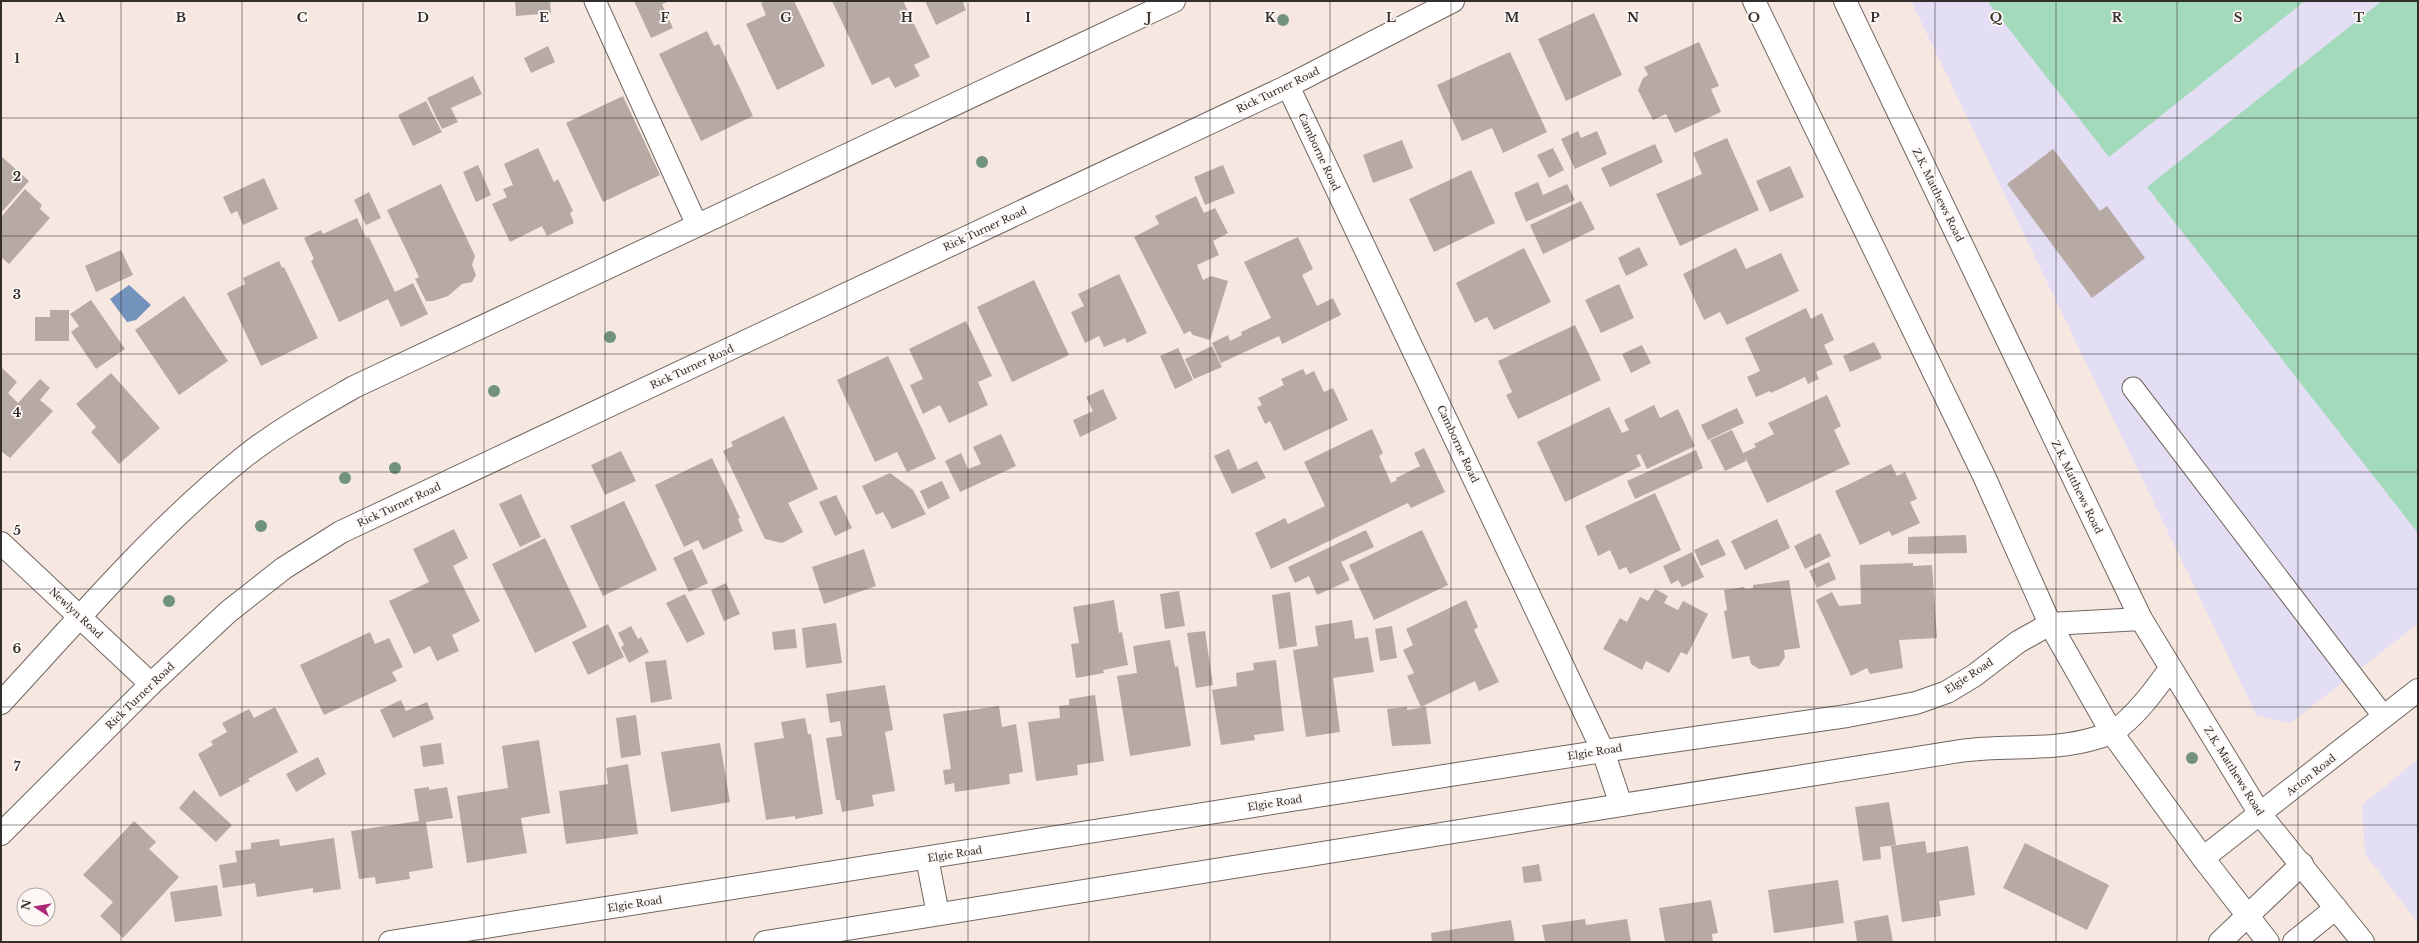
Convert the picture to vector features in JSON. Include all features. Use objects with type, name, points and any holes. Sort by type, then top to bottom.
[{"type":"street","points":[[1,703],[169,523],[245,457],[300,418],[354,387],[1174,1]]},
{"type":"street","name":"Rick Turner Road","points":[[1,834],[151,684],[228,612],[284,568],[341,532],[1288,86],[1453,1]]},
{"type":"street","points":[[1754,1],[1980,469],[2050,624],[2112,733],[2203,858],[2268,942]]},
{"type":"street","name":"Z.K. Matthews Road","points":[[1845,1],[2141,619],[2170,669],[2260,814],[2302,864],[2363,942]]},
{"type":"street","name":"Camborne Road","points":[[1288,86],[1603,751],[1622,805]]},
{"type":"street","name":"Newlyn Road","points":[[1,543],[151,684]]},
{"type":"street","name":"Elgie Road","points":[[390,942],[1603,751],[1847,716],[1916,703],[1947,692],[1975,675],[2018,642],[2050,624],[2141,619]]},
{"type":"street","points":[[765,942],[1988,747],[2059,747],[2077,744],[2112,733],[2152,694],[2170,669]]},
{"type":"street","name":"Acton Road","points":[[2203,858],[2418,690]]},
{"type":"street","points":[[927,858],[938,914]]},
{"type":"street","points":[[2220,942],[2302,864]]},
{"type":"street","points":[[2294,942],[2336,908]]},
{"type":"lane","points":[[596,1],[697,226]]},
{"type":"lane","points":[[2133,388],[2384,717]]},
{"type":"shaded area","points":[[1911,1],[2418,1],[2418,624],[2290,723],[2257,716]]},
{"type":"shaded area","points":[[2418,759],[2418,923],[2365,854],[2362,805]]},
{"type":"green space","points":[[1987,1],[2305,1],[2109,157]]},
{"type":"green space","points":[[2382,1],[2418,1],[2418,533],[2147,187]]},
{"type":"water","points":[[129,285],[151,305],[136,320],[127,322],[110,299]]},
{"type":"building","points":[[515,1],[550,1],[551,13],[516,16]]},
{"type":"building","points":[[634,1],[670,1],[662,4],[673,28],[651,38]]},
{"type":"building","points":[[766,1],[794,1],[825,66],[777,90],[746,24],[766,15],[761,3]]},
{"type":"building","points":[[832,1],[903,1],[930,57],[914,65],[920,76],[895,88],[889,77],[872,85]]},
{"type":"building","points":[[925,1],[968,1],[963,3],[966,10],[936,25]]},
{"type":"building","points":[[1594,13],[1622,75],[1566,101],[1538,39]]},
{"type":"building","points":[[707,31],[714,46],[719,44],[753,116],[701,141],[659,54]]},
{"type":"building","points":[[1699,42],[1719,86],[1711,89],[1721,112],[1675,133],[1666,114],[1653,120],[1638,90],[1643,78],[1648,75],[1644,67]]},
{"type":"building","points":[[548,46],[555,62],[531,73],[524,58]]},
{"type":"building","points":[[1510,52],[1547,132],[1503,153],[1492,128],[1462,141],[1437,85]]},
{"type":"building","points":[[473,76],[482,94],[451,108],[458,122],[442,129],[427,98]]},
{"type":"building","points":[[623,96],[660,175],[603,202],[566,123]]},
{"type":"building","points":[[426,101],[442,132],[413,146],[398,115]]},
{"type":"building","points":[[1578,131],[1581,138],[1597,131],[1607,154],[1575,169],[1561,139]]},
{"type":"building","points":[[1727,138],[1759,210],[1680,246],[1656,194],[1702,174],[1693,153]]},
{"type":"building","points":[[1402,140],[1413,168],[1373,183],[1363,155]]},
{"type":"building","points":[[1655,144],[1663,162],[1610,187],[1601,168]]},
{"type":"building","points":[[538,148],[554,182],[558,179],[573,211],[570,213],[574,223],[547,236],[542,226],[510,242],[492,204],[507,197],[503,189],[513,185],[504,164]]},
{"type":"building","points":[[1553,148],[1564,170],[1549,178],[1537,155]]},
{"type":"building","points":[[2053,149],[2100,211],[2107,206],[2145,258],[2092,298],[2007,184]]},
{"type":"building","points":[[1,156],[29,181],[1,213]]},
{"type":"building","points":[[478,165],[491,195],[476,202],[463,172]]},
{"type":"building","points":[[1223,165],[1235,193],[1205,205],[1194,177]]},
{"type":"building","points":[[1790,166],[1804,197],[1770,212],[1756,181]]},
{"type":"building","points":[[1471,170],[1495,223],[1434,252],[1409,199]]},
{"type":"building","points":[[264,178],[278,209],[243,225],[237,211],[231,214],[223,197]]},
{"type":"building","points":[[1538,182],[1543,195],[1567,184],[1575,200],[1526,222],[1514,193]]},
{"type":"building","points":[[441,184],[475,256],[472,265],[476,275],[472,282],[462,284],[448,296],[433,301],[426,301],[415,279],[419,277],[387,210]]},
{"type":"building","points":[[25,189],[42,205],[40,209],[50,218],[9,264],[1,257],[1,217]]},
{"type":"building","points":[[369,192],[381,218],[366,225],[354,200]]},
{"type":"building","points":[[1196,196],[1204,213],[1215,208],[1228,233],[1213,241],[1219,255],[1197,265],[1203,280],[1211,276],[1228,281],[1210,340],[1193,335],[1190,331],[1184,334],[1134,237],[1159,224],[1155,216]]},
{"type":"building","points":[[1581,201],[1595,229],[1543,254],[1530,225]]},
{"type":"building","points":[[357,218],[366,238],[369,237],[395,292],[413,283],[428,314],[401,327],[388,299],[339,322],[311,261],[314,259],[304,238],[321,230],[323,234]]},
{"type":"building","points":[[1298,237],[1313,269],[1302,275],[1317,306],[1333,298],[1341,315],[1282,344],[1279,336],[1221,363],[1212,343],[1228,335],[1230,341],[1242,335],[1241,332],[1271,318],[1244,262]]},
{"type":"building","points":[[1639,247],[1648,265],[1626,276],[1618,258]]},
{"type":"building","points":[[1524,248],[1551,302],[1494,330],[1487,317],[1475,323],[1456,283]]},
{"type":"building","points":[[1736,248],[1746,269],[1781,253],[1799,291],[1727,325],[1720,312],[1704,320],[1683,274]]},
{"type":"building","points":[[121,250],[133,275],[96,292],[85,266]]},
{"type":"building","points":[[279,261],[282,268],[284,267],[318,338],[261,366],[227,293],[245,284],[243,278]]},
{"type":"building","points":[[1119,274],[1147,333],[1127,343],[1125,338],[1104,347],[1099,336],[1085,343],[1071,312],[1084,306],[1078,294]]},
{"type":"building","points":[[1034,280],[1069,355],[1012,382],[977,307]]},
{"type":"building","points":[[1619,284],[1634,318],[1601,333],[1585,300]]},
{"type":"building","points":[[184,296],[228,361],[179,395],[135,330]]},
{"type":"building","points":[[91,300],[125,349],[96,369],[71,332],[79,326],[70,314]]},
{"type":"building","points":[[1806,308],[1811,319],[1822,313],[1834,340],[1824,345],[1833,364],[1816,372],[1819,379],[1808,384],[1805,377],[1771,393],[1770,391],[1756,397],[1747,377],[1760,371],[1745,338]]},
{"type":"building","points":[[50,310],[69,310],[69,341],[35,341],[35,317],[50,317]]},
{"type":"building","points":[[966,321],[992,376],[978,382],[988,405],[949,423],[940,405],[923,414],[910,385],[923,379],[909,349]]},
{"type":"building","points":[[1575,325],[1601,380],[1518,419],[1506,395],[1512,392],[1498,361]]},
{"type":"building","points":[[1874,342],[1882,358],[1850,372],[1843,356]]},
{"type":"building","points":[[1642,345],[1651,363],[1631,373],[1622,354]]},
{"type":"building","points":[[1212,346],[1222,367],[1194,379],[1185,359]]},
{"type":"building","points":[[1178,348],[1193,380],[1175,389],[1160,356]]},
{"type":"building","points":[[888,356],[936,459],[907,472],[897,452],[875,462],[837,380]]},
{"type":"building","points":[[2,368],[17,382],[8,393],[18,403],[40,379],[50,388],[40,400],[53,411],[10,458],[1,451]]},
{"type":"building","points":[[1303,369],[1306,375],[1314,371],[1324,392],[1333,388],[1348,420],[1284,451],[1270,421],[1265,424],[1257,407],[1262,405],[1258,398],[1284,385],[1281,379]]},
{"type":"building","points":[[111,373],[160,428],[119,464],[91,432],[96,427],[76,404]]},
{"type":"building","points":[[1103,389],[1117,419],[1080,437],[1073,420],[1093,411],[1086,397]]},
{"type":"building","points":[[1827,395],[1841,426],[1834,430],[1850,464],[1767,503],[1745,457],[1746,461],[1725,471],[1710,440],[1732,430],[1743,453],[1756,447],[1754,444],[1774,434],[1768,423]]},
{"type":"building","points":[[1654,405],[1660,418],[1678,409],[1695,446],[1647,469],[1640,454],[1636,455],[1641,466],[1565,502],[1537,442],[1609,407],[1622,433],[1629,430],[1624,420]]},
{"type":"building","points":[[1737,408],[1744,423],[1708,440],[1701,425]]},
{"type":"building","points":[[784,416],[818,489],[788,503],[803,532],[782,543],[765,539],[723,451],[733,446],[731,442]]},
{"type":"building","points":[[1372,429],[1383,453],[1379,456],[1391,483],[1397,480],[1396,478],[1420,466],[1414,453],[1424,448],[1445,492],[1411,508],[1408,503],[1271,569],[1255,533],[1285,518],[1288,524],[1325,506],[1304,462]]},
{"type":"building","points":[[1001,434],[1016,466],[960,492],[945,461],[961,453],[968,469],[981,464],[973,447]]},
{"type":"building","points":[[1229,449],[1238,470],[1257,461],[1266,478],[1232,494],[1214,456]]},
{"type":"building","points":[[1696,450],[1703,468],[1635,499],[1627,481]]},
{"type":"building","points":[[621,451],[636,481],[605,495],[591,465]]},
{"type":"building","points":[[712,458],[740,518],[738,519],[743,531],[703,550],[698,540],[684,547],[655,485]]},
{"type":"building","points":[[1891,464],[1897,476],[1905,472],[1917,499],[1910,502],[1920,523],[1892,536],[1889,531],[1860,545],[1835,491]]},
{"type":"building","points":[[890,473],[913,490],[926,514],[892,529],[883,512],[876,515],[862,486]]},
{"type":"building","points":[[942,481],[950,498],[928,509],[920,491]]},
{"type":"building","points":[[1655,493],[1681,550],[1630,574],[1626,567],[1619,570],[1610,550],[1598,556],[1585,526]]},
{"type":"building","points":[[521,494],[541,537],[520,547],[499,504]]},
{"type":"building","points":[[836,495],[852,528],[835,536],[819,502]]},
{"type":"building","points":[[624,501],[657,570],[603,596],[570,526]]},
{"type":"building","points":[[1777,519],[1790,548],[1745,570],[1731,541]]},
{"type":"building","points":[[454,529],[468,558],[453,566],[480,621],[452,635],[459,651],[437,661],[430,646],[414,654],[389,601],[429,582],[413,549]]},
{"type":"building","points":[[1366,530],[1374,547],[1341,562],[1350,580],[1317,595],[1309,576],[1295,583],[1288,567]]},
{"type":"building","points":[[1422,530],[1448,585],[1374,620],[1349,565]]},
{"type":"building","points":[[1820,533],[1831,556],[1805,569],[1794,546]]},
{"type":"building","points":[[1966,535],[1967,553],[1908,554],[1908,537]]},
{"type":"building","points":[[545,538],[587,627],[535,653],[492,564]]},
{"type":"building","points":[[1718,539],[1726,555],[1701,566],[1694,550]]},
{"type":"building","points":[[692,549],[708,583],[689,592],[673,558]]},
{"type":"building","points":[[864,549],[876,586],[824,604],[812,567]]},
{"type":"building","points":[[1692,552],[1704,577],[1682,587],[1678,580],[1671,584],[1663,566]]},
{"type":"building","points":[[1829,562],[1836,579],[1817,588],[1809,571]]},
{"type":"building","points":[[1913,563],[1913,566],[1932,565],[1937,638],[1899,640],[1903,668],[1870,674],[1867,668],[1851,676],[1816,600],[1832,592],[1839,606],[1861,604],[1860,565]]},
{"type":"building","points":[[1789,580],[1800,648],[1784,650],[1785,657],[1779,666],[1759,669],[1751,664],[1749,656],[1732,659],[1724,611],[1727,610],[1724,590],[1744,587],[1745,589],[1753,588],[1753,585]]},
{"type":"building","points":[[726,583],[740,614],[724,621],[711,590]]},
{"type":"building","points":[[1655,589],[1668,596],[1664,603],[1678,610],[1683,601],[1708,614],[1687,655],[1681,652],[1669,673],[1646,661],[1642,670],[1603,649],[1620,618],[1627,622],[1640,597],[1648,601]]},
{"type":"building","points":[[1179,591],[1185,626],[1165,629],[1160,594]]},
{"type":"building","points":[[1290,592],[1297,646],[1279,649],[1272,595]]},
{"type":"building","points":[[685,594],[705,634],[687,643],[666,603]]},
{"type":"building","points":[[1114,600],[1119,633],[1122,632],[1128,665],[1103,670],[1104,673],[1076,678],[1071,644],[1079,643],[1073,607]]},
{"type":"building","points":[[1466,600],[1478,627],[1474,630],[1499,682],[1479,691],[1475,681],[1421,707],[1407,676],[1414,673],[1403,650],[1413,645],[1406,629]]},
{"type":"building","points":[[1352,620],[1355,639],[1368,637],[1374,672],[1333,678],[1340,732],[1306,737],[1293,650],[1318,646],[1315,626]]},
{"type":"building","points":[[836,623],[842,663],[806,668],[802,628]]},
{"type":"building","points":[[608,624],[624,657],[588,675],[572,642]]},
{"type":"building","points":[[631,626],[638,639],[641,637],[649,652],[629,663],[621,647],[624,645],[618,633]]},
{"type":"building","points":[[1392,626],[1397,658],[1380,661],[1375,629]]},
{"type":"building","points":[[795,629],[797,648],[774,650],[772,632]]},
{"type":"building","points":[[1205,631],[1213,685],[1196,688],[1187,633]]},
{"type":"building","points":[[370,632],[375,644],[389,638],[403,667],[392,672],[397,681],[324,715],[300,665]]},
{"type":"building","points":[[1170,640],[1175,667],[1178,666],[1191,746],[1130,756],[1117,676],[1137,673],[1133,646]]},
{"type":"building","points":[[666,660],[672,699],[651,703],[645,662]]},
{"type":"building","points":[[1276,660],[1284,731],[1254,735],[1255,740],[1221,745],[1212,690],[1237,686],[1236,673],[1254,670],[1253,663]]},
{"type":"building","points":[[885,685],[893,730],[885,732],[895,791],[872,795],[874,806],[842,812],[840,800],[836,800],[826,738],[842,736],[840,721],[830,723],[826,694]]},
{"type":"building","points":[[1095,695],[1104,761],[1077,765],[1078,775],[1036,781],[1028,722],[1060,718],[1059,706],[1069,705],[1069,699]]},
{"type":"building","points":[[401,700],[406,711],[427,702],[434,719],[393,738],[380,710]]},
{"type":"building","points":[[999,706],[1002,727],[1016,724],[1023,772],[1009,774],[1010,784],[955,792],[954,783],[945,785],[943,770],[951,769],[943,714]]},
{"type":"building","points":[[275,707],[298,752],[248,779],[250,781],[220,797],[198,754],[213,745],[211,741],[227,732],[222,723],[249,709],[254,718]]},
{"type":"building","points":[[1407,707],[1407,710],[1426,707],[1431,744],[1392,746],[1387,709]]},
{"type":"building","points":[[636,715],[641,755],[621,758],[616,718]]},
{"type":"building","points":[[805,718],[808,734],[811,734],[823,814],[795,819],[795,816],[766,820],[754,743],[784,738],[781,722]]},
{"type":"building","points":[[539,740],[550,813],[521,818],[527,853],[467,863],[457,796],[508,788],[502,746]]},
{"type":"building","points":[[441,743],[444,764],[423,767],[420,746]]},
{"type":"building","points":[[720,743],[730,802],[671,812],[661,752]]},
{"type":"building","points":[[318,757],[326,774],[296,792],[286,774]]},
{"type":"building","points":[[628,764],[638,834],[566,844],[559,791],[608,784],[606,768]]},
{"type":"building","points":[[429,787],[429,790],[447,787],[453,818],[426,822],[433,868],[409,872],[410,879],[376,884],[375,877],[359,879],[351,831],[419,821],[414,789]]},
{"type":"building","points":[[194,790],[232,825],[216,842],[179,808]]},
{"type":"building","points":[[1889,802],[1896,845],[1880,847],[1881,859],[1863,861],[1855,807]]},
{"type":"building","points":[[134,821],[156,842],[149,849],[179,877],[123,938],[100,916],[113,902],[83,875]]},
{"type":"building","points":[[334,838],[341,889],[313,893],[313,888],[257,897],[255,883],[223,888],[219,865],[237,862],[235,851],[251,849],[251,843],[279,839],[280,846]]},
{"type":"building","points":[[1925,841],[1927,853],[1968,846],[1975,895],[1939,901],[1941,916],[1902,922],[1891,846]]},
{"type":"building","points":[[2025,843],[2109,885],[2087,930],[2003,888]]},
{"type":"building","points":[[1539,864],[1542,881],[1524,883],[1522,867]]},
{"type":"building","points":[[1838,880],[1844,923],[1774,933],[1768,890]]},
{"type":"building","points":[[217,885],[222,916],[175,922],[170,892]]},
{"type":"building","points":[[1711,900],[1718,933],[1712,934],[1713,942],[1665,942],[1659,908]]},
{"type":"building","points":[[1888,915],[1893,942],[1857,942],[1854,921]]},
{"type":"building","points":[[1585,919],[1586,925],[1627,919],[1631,942],[1545,942],[1542,925]]},
{"type":"building","points":[[1511,920],[1515,942],[1432,942],[1431,933]]}]
